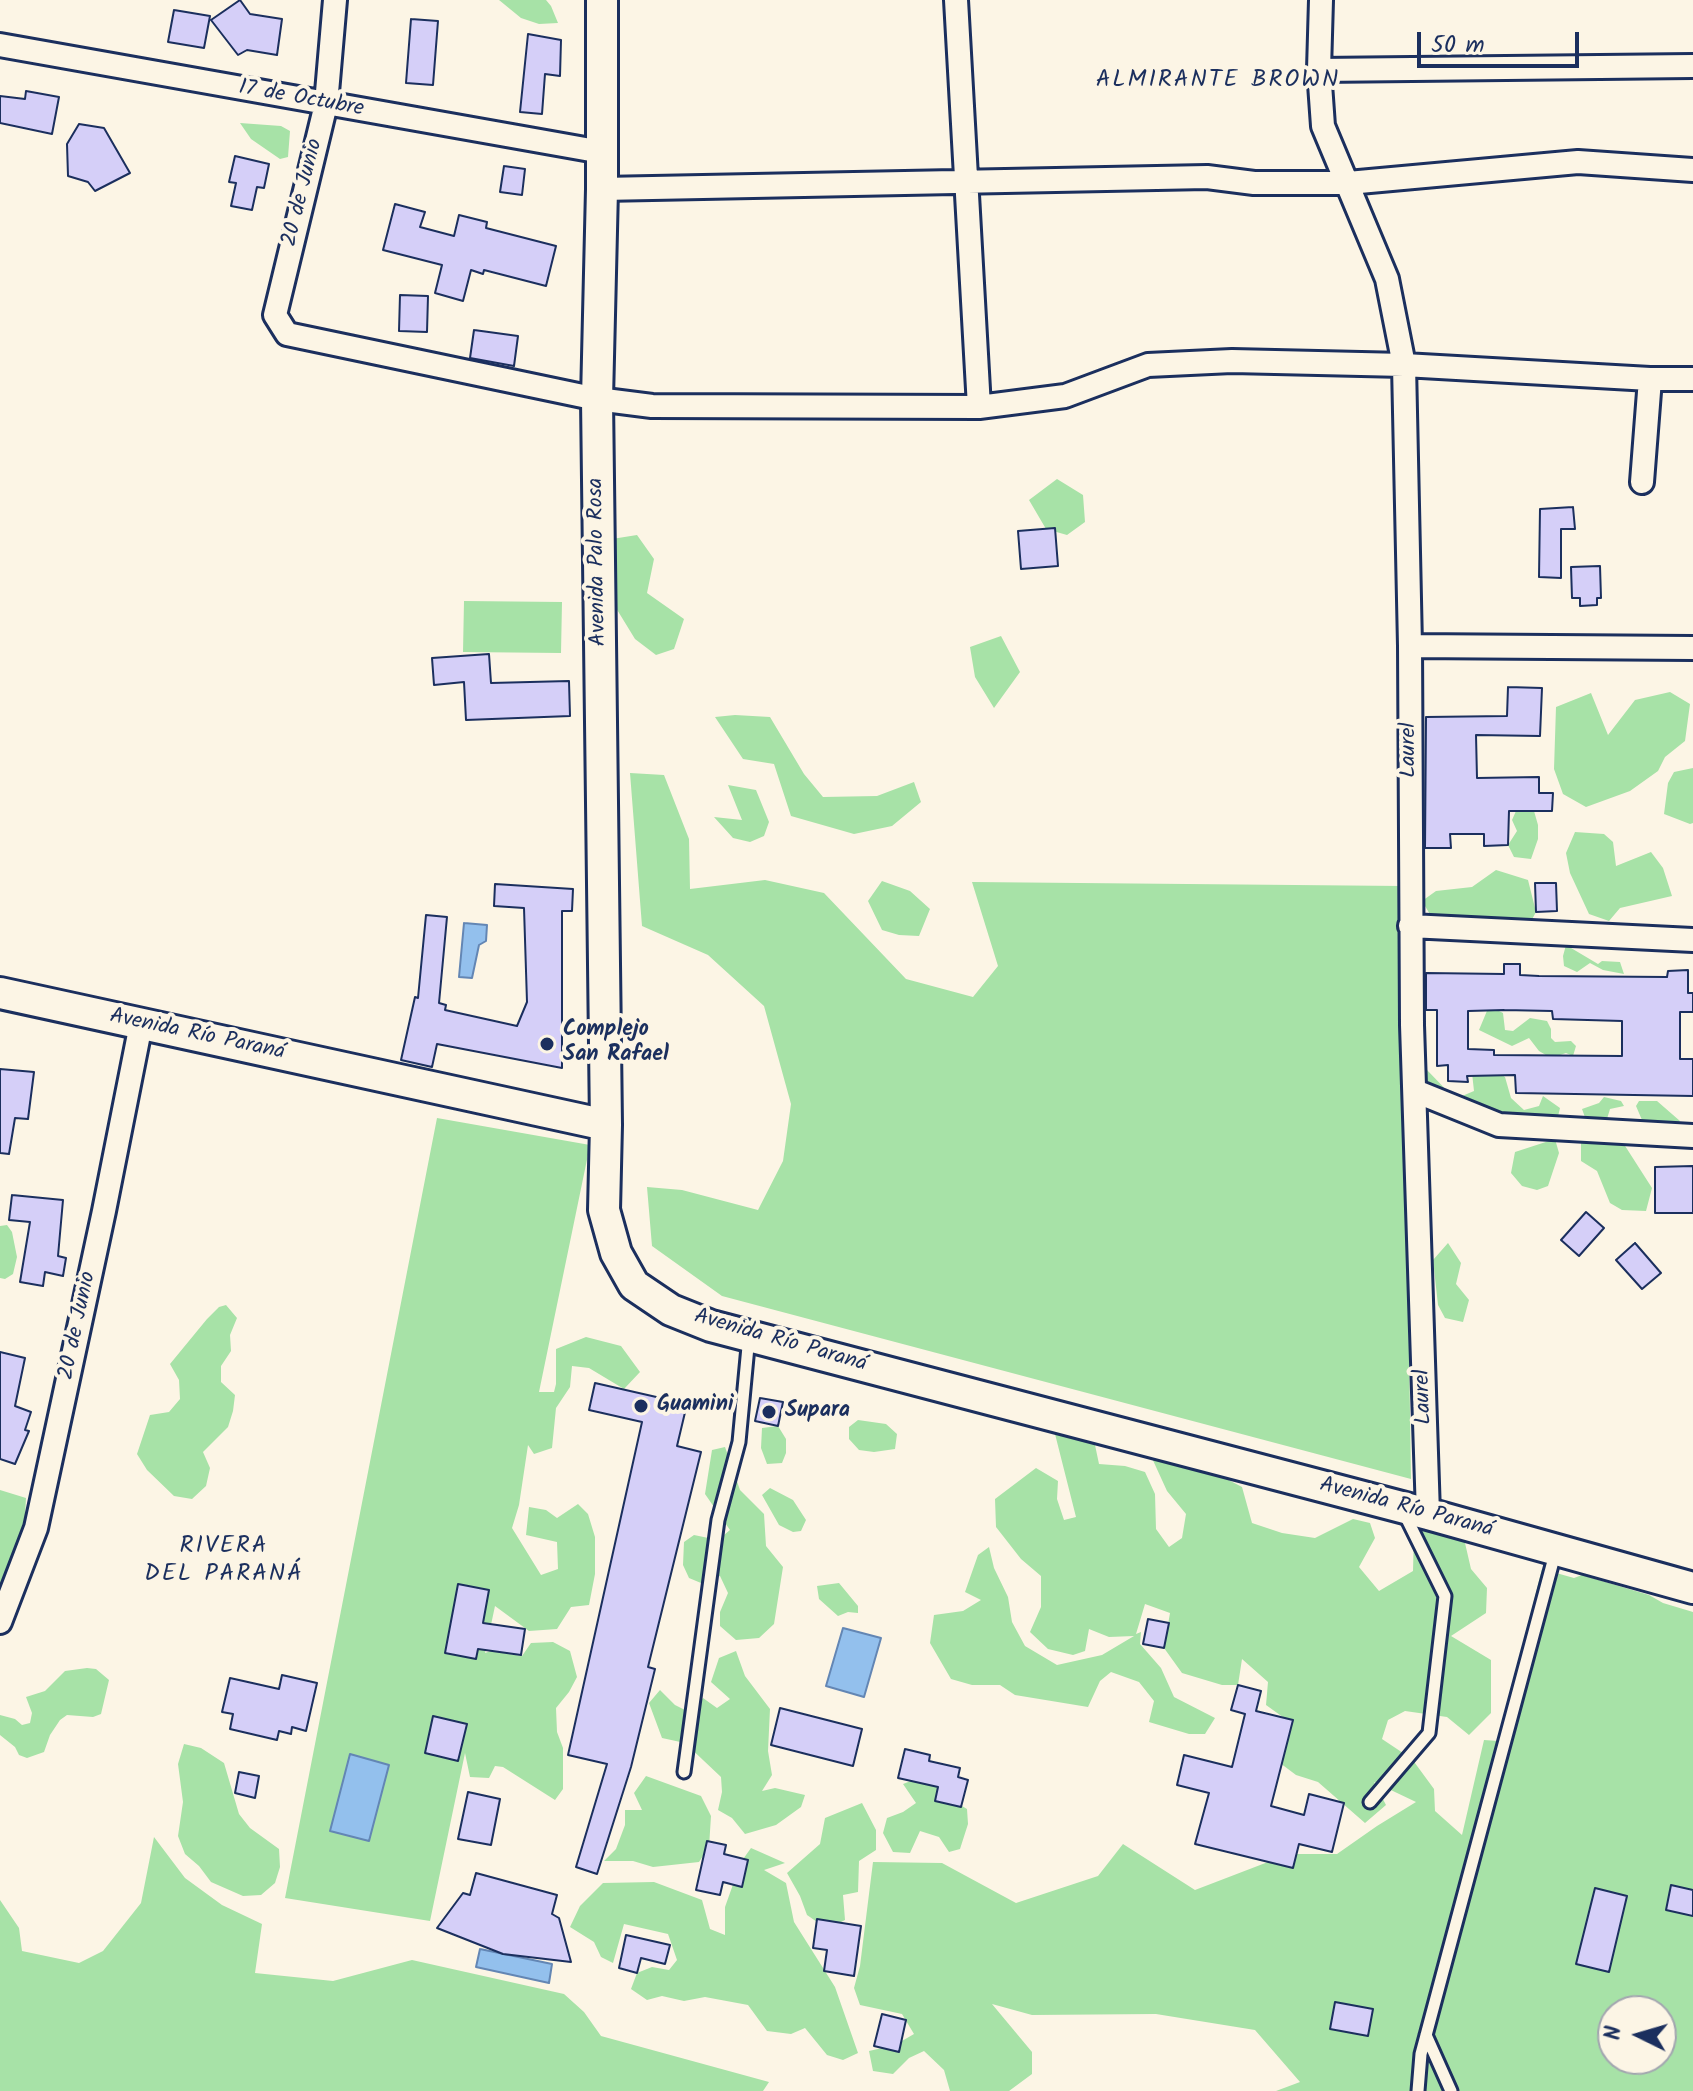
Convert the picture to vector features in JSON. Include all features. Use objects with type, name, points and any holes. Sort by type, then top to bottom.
[{"type":"main road","name":"Avenida Palo Rosa","points":[[601,1],[602,189],[597,399],[606,1125]]},
{"type":"main road","name":"Avenida Río Paraná","points":[[0,993],[606,1125],[604,1210],[616,1253],[634,1285],[671,1310],[711,1326],[1414,1510],[1693,1588]]},
{"type":"street","name":"20 de Junio","points":[[335,0],[326,104],[275,315],[287,334],[597,399]]},
{"type":"street","points":[[956,0],[979,407]]},
{"type":"street","name":"Laurel","points":[[1321,0],[1319,70],[1323,126],[1387,279],[1404,365],[1410,646],[1410,926],[1415,1091],[1414,1510]]},
{"type":"street","name":"17 de Octubre","points":[[0,45],[602,152]]},
{"type":"street","points":[[1319,70],[1693,66]]},
{"type":"street","points":[[602,189],[1207,177],[1254,183],[1348,183],[1578,162],[1693,170]]},
{"type":"street","points":[[597,399],[652,406],[979,407],[1065,396],[1148,365],[1232,361],[1404,365],[1693,379]]},
{"type":"street","points":[[1642,482],[1650,379]]},
{"type":"street","points":[[1410,646],[1693,648]]},
{"type":"street","points":[[1410,926],[1693,940]]},
{"type":"street","name":"20 de Junio","points":[[0,1622],[36,1528],[141,1024]]},
{"type":"street","points":[[1415,1091],[1499,1125],[1693,1136]]},
{"type":"lane","points":[[684,1772],[718,1520],[739,1442],[749,1336]]},
{"type":"lane","points":[[1370,1802],[1429,1733],[1445,1596],[1414,1510]]},
{"type":"lane","points":[[1418,2091],[1421,2054],[1556,1549]]},
{"type":"lane","points":[[1426,2035],[1451,2091]]},
{"type":"green space","points":[[499,0],[546,0],[558,23],[539,24],[521,18]]},
{"type":"green space","points":[[240,123],[281,126],[290,131],[288,157],[280,159],[251,139]]},
{"type":"green space","points":[[1057,479],[1083,495],[1085,522],[1067,535],[1046,529],[1029,500]]},
{"type":"green space","points":[[637,535],[654,559],[647,593],[684,619],[674,649],[656,655],[635,639],[616,608],[612,539]]},
{"type":"green space","points":[[464,601],[562,602],[561,653],[463,652]]},
{"type":"green space","points":[[1001,636],[1020,672],[994,708],[975,677],[970,647]]},
{"type":"green space","points":[[1670,692],[1690,704],[1685,741],[1665,757],[1658,771],[1630,791],[1586,807],[1563,794],[1554,769],[1556,707],[1591,693],[1608,735],[1635,700]]},
{"type":"green space","points":[[715,717],[770,717],[804,774],[823,797],[877,796],[914,782],[921,802],[892,826],[854,834],[791,816],[774,764],[743,759]]},
{"type":"green space","points":[[1693,768],[1693,823],[1690,824],[1664,814],[1668,783],[1674,772]]},
{"type":"green space","points":[[630,773],[664,775],[689,839],[690,889],[765,880],[824,893],[906,979],[973,997],[998,966],[972,882],[1402,886],[1411,1479],[722,1296],[652,1246],[647,1187],[682,1190],[758,1210],[783,1161],[791,1104],[764,1006],[708,955],[642,926]]},
{"type":"green space","points":[[728,785],[756,790],[769,822],[764,836],[750,842],[733,838],[714,817],[742,820]]},
{"type":"green space","points":[[1516,811],[1534,811],[1538,839],[1531,859],[1514,857],[1508,845],[1517,831],[1512,820]]},
{"type":"green space","points":[[1575,832],[1604,834],[1613,842],[1616,866],[1651,852],[1663,868],[1672,896],[1620,908],[1609,921],[1589,914],[1570,873],[1566,853]]},
{"type":"green space","points":[[1496,870],[1528,880],[1536,912],[1529,925],[1434,921],[1422,901],[1436,891],[1472,887]]},
{"type":"green space","points":[[882,881],[910,891],[930,909],[919,936],[882,930],[868,901]]},
{"type":"green space","points":[[1566,945],[1598,964],[1602,961],[1620,962],[1624,974],[1603,970],[1590,963],[1577,972],[1564,966]]},
{"type":"green space","points":[[1489,1006],[1503,1013],[1505,1030],[1513,1031],[1530,1018],[1547,1021],[1555,1042],[1571,1041],[1576,1046],[1573,1056],[1566,1053],[1551,1058],[1539,1051],[1529,1038],[1512,1046],[1479,1030]]},
{"type":"green space","points":[[1491,1067],[1505,1077],[1511,1098],[1524,1110],[1539,1106],[1543,1096],[1560,1108],[1554,1133],[1423,1089],[1427,1070],[1455,1099],[1474,1091],[1472,1073]]},
{"type":"green space","points":[[1604,1097],[1621,1101],[1624,1106],[1610,1109],[1603,1132],[1620,1138],[1652,1188],[1646,1211],[1622,1210],[1610,1203],[1597,1171],[1581,1161],[1581,1139],[1590,1131],[1582,1109],[1599,1103]]},
{"type":"green space","points":[[1639,1101],[1657,1101],[1680,1121],[1669,1135],[1645,1127],[1636,1106]]},
{"type":"green space","points":[[437,1118],[590,1145],[539,1392],[554,1392],[556,1349],[586,1337],[621,1346],[640,1372],[624,1389],[589,1368],[572,1366],[570,1387],[556,1408],[552,1448],[534,1454],[528,1445],[519,1505],[512,1528],[541,1575],[558,1569],[557,1542],[526,1535],[529,1507],[546,1510],[557,1518],[578,1504],[588,1514],[595,1537],[595,1574],[589,1605],[571,1607],[557,1629],[529,1631],[495,1606],[485,1653],[491,1651],[522,1656],[531,1643],[553,1642],[570,1651],[577,1677],[556,1708],[557,1732],[563,1748],[563,1789],[555,1800],[503,1767],[495,1766],[489,1778],[470,1777],[465,1753],[430,1921],[285,1898]]},
{"type":"green space","points":[[1555,1139],[1559,1153],[1548,1186],[1537,1190],[1522,1186],[1511,1173],[1515,1152]]},
{"type":"green space","points":[[7,1225],[12,1232],[17,1257],[13,1274],[5,1279],[0,1278],[0,1226]]},
{"type":"green space","points":[[1448,1243],[1461,1263],[1456,1284],[1469,1300],[1463,1322],[1445,1318],[1438,1305],[1433,1260]]},
{"type":"green space","points":[[226,1305],[237,1318],[230,1335],[231,1351],[221,1366],[221,1382],[235,1395],[233,1411],[228,1427],[203,1452],[210,1468],[206,1486],[192,1499],[174,1496],[147,1470],[137,1454],[150,1415],[169,1412],[180,1399],[179,1380],[170,1364],[207,1319],[219,1307]]},
{"type":"green space","points":[[858,1420],[886,1424],[897,1434],[895,1449],[874,1452],[859,1450],[849,1439],[849,1427]]},
{"type":"green space","points":[[1079,1422],[1091,1426],[1099,1464],[1125,1466],[1145,1472],[1155,1494],[1156,1529],[1169,1547],[1182,1538],[1186,1514],[1167,1491],[1151,1456],[1198,1464],[1242,1487],[1252,1523],[1282,1533],[1315,1538],[1353,1519],[1370,1523],[1375,1538],[1359,1567],[1379,1591],[1413,1571],[1414,1533],[1445,1525],[1465,1543],[1471,1569],[1487,1588],[1486,1613],[1451,1636],[1491,1660],[1491,1713],[1469,1735],[1447,1717],[1405,1711],[1388,1720],[1382,1739],[1412,1759],[1434,1789],[1435,1811],[1462,1835],[1484,1740],[1498,1741],[1542,1569],[1574,1578],[1582,1575],[1693,1612],[1693,2091],[1276,2091],[1300,2082],[1255,2030],[1156,2014],[1032,2015],[992,2004],[1032,2052],[1032,2074],[1009,2091],[950,2091],[944,2070],[924,2051],[909,2058],[893,2074],[873,2071],[869,2051],[895,2045],[914,2034],[902,2014],[860,2005],[854,1988],[860,1966],[873,1862],[942,1863],[1016,1903],[1098,1876],[1123,1844],[1195,1890],[1268,1862],[1292,1868],[1296,1854],[1337,1854],[1416,1802],[1374,1782],[1386,1805],[1365,1823],[1318,1782],[1296,1775],[1276,1760],[1287,1720],[1266,1705],[1268,1682],[1242,1659],[1238,1685],[1222,1685],[1182,1673],[1164,1648],[1170,1613],[1145,1604],[1136,1634],[1141,1632],[1140,1644],[1161,1668],[1174,1697],[1215,1718],[1205,1734],[1189,1734],[1149,1722],[1154,1701],[1139,1682],[1111,1672],[1100,1681],[1088,1707],[1015,1695],[1000,1685],[972,1685],[951,1679],[930,1643],[934,1615],[963,1611],[981,1600],[965,1592],[978,1555],[989,1547],[994,1568],[1008,1597],[1012,1622],[1025,1646],[1057,1665],[1102,1655],[1134,1636],[1109,1637],[1089,1629],[1085,1651],[1073,1655],[1048,1649],[1030,1632],[1041,1607],[1041,1576],[1021,1559],[996,1527],[995,1499],[1036,1468],[1058,1481],[1057,1499],[1064,1520],[1076,1517],[1055,1434]]},
{"type":"green space","points":[[778,1426],[786,1439],[786,1453],[782,1463],[767,1464],[761,1448],[762,1428]]},
{"type":"green space","points":[[725,1447],[740,1490],[764,1514],[766,1546],[783,1567],[774,1624],[759,1638],[736,1640],[720,1626],[720,1612],[728,1593],[720,1576],[701,1583],[689,1578],[683,1565],[684,1542],[694,1535],[718,1540],[730,1530],[705,1494],[712,1450]]},
{"type":"green space","points":[[770,1488],[793,1500],[806,1520],[801,1531],[793,1532],[779,1525],[762,1495]]},
{"type":"green space","points":[[0,1490],[26,1498],[24,1534],[0,1599]]},
{"type":"green space","points":[[839,1583],[858,1606],[858,1613],[848,1612],[838,1616],[819,1599],[817,1586]]},
{"type":"green space","points":[[736,1651],[745,1676],[770,1709],[768,1751],[772,1775],[762,1791],[775,1788],[805,1795],[801,1807],[776,1825],[745,1834],[732,1818],[718,1810],[721,1777],[685,1743],[662,1738],[649,1703],[660,1690],[675,1705],[691,1713],[703,1698],[717,1708],[730,1699],[711,1682],[719,1658]]},
{"type":"green space","points":[[96,1669],[109,1680],[101,1714],[93,1717],[67,1715],[50,1735],[44,1752],[27,1758],[19,1755],[15,1747],[0,1735],[0,1715],[15,1719],[22,1725],[30,1723],[32,1713],[26,1697],[45,1691],[65,1671]]},
{"type":"green space","points":[[184,1744],[201,1748],[224,1763],[239,1814],[250,1828],[279,1849],[280,1867],[275,1883],[261,1895],[243,1896],[211,1882],[185,1854],[178,1836],[183,1802],[178,1764]]},
{"type":"green space","points":[[926,1775],[952,1800],[967,1809],[968,1824],[960,1849],[949,1852],[939,1837],[920,1831],[910,1853],[893,1852],[883,1833],[887,1818],[916,1803],[903,1784]]},
{"type":"green space","points":[[646,1776],[701,1796],[711,1816],[709,1847],[699,1862],[653,1867],[633,1861],[604,1861],[616,1849],[625,1825],[625,1810],[642,1810],[634,1793]]},
{"type":"green space","points":[[862,1803],[876,1830],[876,1850],[859,1861],[858,1892],[843,1895],[845,1920],[831,1927],[820,1924],[807,1915],[787,1873],[820,1844],[825,1818]]},
{"type":"green space","points":[[154,1837],[185,1878],[222,1905],[262,1924],[255,1973],[333,1981],[412,1960],[564,1994],[584,2012],[601,2036],[769,2082],[763,2091],[0,2091],[0,1900],[19,1928],[22,1951],[79,1963],[103,1951],[141,1903]]},
{"type":"green space","points":[[751,1848],[785,1863],[764,1870],[786,1883],[794,1922],[835,1987],[858,2053],[843,2060],[827,2055],[805,2028],[791,2034],[767,2031],[748,2005],[705,1997],[684,2001],[662,1996],[647,2000],[631,1989],[637,1973],[652,1967],[669,1970],[677,1960],[668,1934],[624,1924],[613,1963],[601,1957],[594,1942],[570,1927],[580,1906],[603,1883],[654,1882],[702,1900],[710,1929],[725,1935],[725,1907],[741,1862]]},
{"type":"water","points":[[464,923],[487,925],[486,941],[479,945],[472,978],[459,977]]},
{"type":"water","points":[[843,1628],[881,1638],[864,1697],[826,1686]]},
{"type":"water","points":[[350,1754],[389,1765],[369,1841],[330,1831]]},
{"type":"water","points":[[480,1949],[552,1964],[549,1983],[476,1967]]},
{"type":"building","points":[[240,0],[250,14],[282,19],[277,55],[247,50],[238,55],[211,20]]},
{"type":"building","points":[[174,10],[210,16],[204,48],[168,42]]},
{"type":"building","points":[[411,19],[438,21],[433,85],[406,83]]},
{"type":"building","points":[[528,34],[561,40],[560,76],[545,74],[542,114],[520,112]]},
{"type":"building","points":[[26,91],[59,97],[52,134],[0,123],[0,96],[25,99]]},
{"type":"building","points":[[79,124],[104,128],[130,173],[95,191],[88,182],[68,176],[67,144]]},
{"type":"building","points":[[235,156],[269,164],[264,188],[257,187],[252,210],[231,206],[236,183],[229,182]]},
{"type":"building","points":[[504,166],[525,169],[522,195],[500,192]]},
{"type":"building","points":[[395,204],[425,212],[420,227],[454,236],[459,215],[487,222],[486,228],[556,246],[546,286],[484,270],[483,274],[471,270],[463,301],[435,293],[442,265],[383,250]]},
{"type":"building","points":[[400,295],[428,296],[427,332],[399,331]]},
{"type":"building","points":[[474,330],[518,336],[514,366],[470,358]]},
{"type":"building","points":[[1573,507],[1575,529],[1561,529],[1561,578],[1539,577],[1540,509]]},
{"type":"building","points":[[1055,528],[1058,566],[1021,569],[1018,531]]},
{"type":"building","points":[[1600,566],[1601,598],[1597,598],[1597,605],[1580,606],[1580,598],[1572,598],[1571,567]]},
{"type":"building","points":[[489,654],[491,683],[569,681],[570,716],[466,720],[464,682],[434,685],[432,658]]},
{"type":"building","points":[[1508,687],[1542,688],[1540,736],[1476,735],[1477,778],[1539,777],[1539,793],[1553,793],[1552,811],[1509,811],[1508,845],[1484,846],[1484,834],[1450,834],[1451,848],[1425,848],[1426,717],[1507,716]]},
{"type":"building","points":[[1535,883],[1556,883],[1557,911],[1536,912]]},
{"type":"building","points":[[495,884],[573,889],[572,911],[562,911],[562,1068],[437,1044],[432,1067],[401,1060],[415,997],[418,998],[426,915],[447,917],[439,1003],[446,1005],[445,1010],[517,1026],[527,1002],[524,908],[494,906]]},
{"type":"building","points":[[1504,964],[1520,964],[1520,975],[1539,976],[1667,977],[1668,971],[1688,970],[1688,993],[1693,993],[1693,1012],[1680,1012],[1680,1059],[1693,1059],[1693,1096],[1516,1093],[1515,1075],[1467,1076],[1468,1082],[1448,1081],[1448,1065],[1437,1066],[1437,1010],[1426,1010],[1426,973],[1504,974]],"holes":[[[1468,1011],[1552,1011],[1553,1019],[1622,1021],[1622,1056],[1494,1055],[1494,1050],[1468,1049]]]},
{"type":"building","points":[[0,1069],[34,1072],[28,1119],[15,1118],[9,1154],[0,1153]]},
{"type":"building","points":[[1693,1166],[1693,1213],[1655,1213],[1655,1167]]},
{"type":"building","points":[[12,1195],[63,1200],[58,1256],[66,1258],[63,1276],[45,1272],[43,1286],[20,1282],[30,1222],[9,1220]]},
{"type":"building","points":[[1586,1212],[1604,1228],[1579,1256],[1561,1240]]},
{"type":"building","points":[[1635,1243],[1661,1273],[1642,1289],[1616,1260]]},
{"type":"building","points":[[0,1352],[25,1358],[15,1406],[31,1412],[25,1430],[29,1431],[15,1464],[0,1459]]},
{"type":"building","points":[[595,1383],[687,1404],[677,1446],[701,1452],[648,1667],[655,1669],[631,1767],[597,1874],[576,1867],[607,1764],[568,1755],[642,1422],[589,1410]]},
{"type":"building","points":[[760,1398],[783,1402],[778,1426],[755,1421]]},
{"type":"building","points":[[458,1584],[489,1590],[483,1623],[525,1629],[521,1655],[478,1649],[476,1659],[445,1653]]},
{"type":"building","points":[[1148,1619],[1169,1623],[1164,1648],[1143,1644]]},
{"type":"building","points":[[282,1675],[317,1683],[306,1731],[292,1727],[291,1734],[279,1731],[277,1740],[230,1729],[233,1714],[222,1712],[230,1678],[279,1689]]},
{"type":"building","points":[[1238,1685],[1261,1691],[1256,1711],[1293,1720],[1271,1806],[1304,1815],[1309,1794],[1344,1803],[1332,1852],[1299,1844],[1293,1868],[1195,1844],[1209,1793],[1177,1785],[1184,1755],[1232,1767],[1245,1714],[1231,1710]]},
{"type":"building","points":[[780,1708],[862,1729],[853,1766],[771,1745]]},
{"type":"building","points":[[433,1716],[467,1724],[458,1761],[425,1753]]},
{"type":"building","points":[[905,1749],[930,1755],[929,1761],[960,1768],[958,1777],[968,1780],[961,1807],[935,1801],[938,1787],[898,1778]]},
{"type":"building","points":[[239,1772],[259,1776],[255,1798],[235,1793]]},
{"type":"building","points":[[468,1792],[500,1799],[491,1845],[458,1839]]},
{"type":"building","points":[[707,1841],[726,1845],[724,1854],[748,1860],[742,1887],[723,1882],[720,1895],[696,1890]]},
{"type":"building","points":[[476,1873],[557,1895],[552,1914],[559,1918],[571,1962],[503,1954],[437,1928],[463,1893],[470,1895]]},
{"type":"building","points":[[1671,1885],[1693,1890],[1693,1916],[1666,1910]]},
{"type":"building","points":[[1595,1888],[1627,1896],[1609,1972],[1576,1964]]},
{"type":"building","points":[[817,1919],[861,1926],[854,1976],[824,1971],[827,1950],[813,1948]]},
{"type":"building","points":[[626,1935],[670,1945],[665,1964],[641,1958],[637,1973],[619,1968]]},
{"type":"building","points":[[1335,2002],[1373,2009],[1368,2036],[1330,2029]]},
{"type":"building","points":[[882,2014],[906,2020],[899,2052],[874,2046]]},
{"type":"place","name":"Complejo San Rafael","points":[[547,1044]]},
{"type":"place","name":"Guamini","points":[[641,1406]]},
{"type":"place","name":"Supara","points":[[769,1412]]},
{"type":"district","name":"ALMIRANTE BROWN","points":[[1218,82]]},
{"type":"district","name":"RIVERA DEL PARANÁ","points":[[224,1562]]}]
